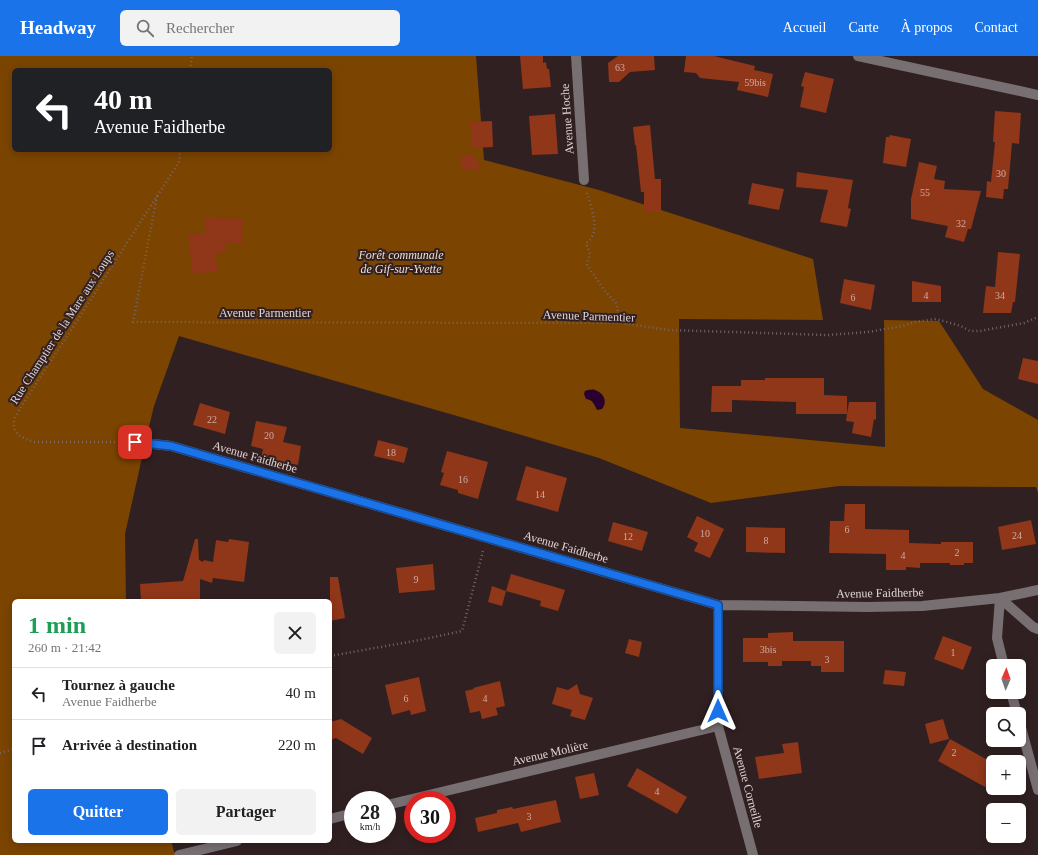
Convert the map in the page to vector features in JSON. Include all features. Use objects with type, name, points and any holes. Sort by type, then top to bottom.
[{"type":"street","name":"Avenue Hoche","points":[[576,56],[584,180]]},
{"type":"street","points":[[858,56],[1038,95]]},
{"type":"street","name":"Avenue Faidherbe","points":[[135,442],[171,446],[718,605],[867,607],[922,606],[1000,598],[1038,590]]},
{"type":"street","points":[[1000,598],[1033,627],[1038,629]]},
{"type":"street","points":[[1000,598],[997,638],[1002,659]]},
{"type":"street","name":"Avenue Corneille","points":[[718,605],[718,726],[753,855]]},
{"type":"street","name":"Avenue Molière","points":[[396,803],[718,726]]},
{"type":"street","points":[[1026,746],[1038,790]]},
{"type":"street","points":[[332,818],[344,815]]},
{"type":"street","points":[[179,855],[229,843]]},
{"type":"path","points":[[190,68],[192,56]]},
{"type":"path","name":"Rue Champtier de la Mare aux Loups","points":[[135,442],[34,442],[21,438],[15,432],[14,421],[21,407],[179,162],[180,152]]},
{"type":"path","points":[[584,180],[594,217],[594,230],[590,240],[586,243],[590,254],[587,265],[604,291],[616,303],[621,323]]},
{"type":"path","name":"Avenue Parmentier","points":[[157,196],[133,322],[621,323],[669,330],[828,334],[868,332],[936,319],[961,326],[970,331],[980,331],[1024,323],[1038,317]]},
{"type":"path","points":[[332,656],[462,631],[487,538]]},
{"type":"path","points":[[0,753],[12,750]]},
{"type":"green space","name":"Forêt communale de Gif-sur-Yvette","points":[[0,56],[476,56],[484,160],[599,190],[813,259],[823,320],[679,319],[680,428],[885,447],[884,320],[939,321],[983,389],[1038,420],[1038,493],[1036,487],[839,486],[711,503],[599,458],[179,336],[154,406],[125,534],[126,599],[12,599],[12,843],[172,843],[175,855],[0,855]]},
{"type":"shaded area","points":[[585,391],[598,391],[603,395],[605,404],[602,409],[597,410],[592,401],[586,399],[584,394]]},
{"type":"building","points":[[520,56],[543,56],[543,63],[546,62],[547,69],[549,69],[551,87],[523,89]]},
{"type":"building","points":[[618,56],[654,56],[655,70],[630,72],[619,82],[609,82],[608,63]]},
{"type":"building","points":[[686,56],[714,56],[755,66],[754,70],[773,74],[768,97],[737,90],[739,82],[700,78],[696,73],[684,72]]},
{"type":"building","points":[[805,72],[834,79],[826,113],[800,107],[804,87],[801,86]]},
{"type":"building","points":[[995,111],[1021,113],[1019,144],[1012,143],[1008,189],[1004,189],[1003,199],[986,197],[987,181],[991,182],[995,142],[993,142]]},
{"type":"building","points":[[555,114],[558,154],[532,155],[529,116]]},
{"type":"building","points":[[492,121],[493,147],[472,148],[470,122]]},
{"type":"building","points":[[650,125],[655,179],[661,179],[661,211],[644,211],[644,192],[641,192],[633,127]]},
{"type":"building","points":[[890,135],[911,139],[906,167],[883,163],[886,137],[889,137]]},
{"type":"building","points":[[462,155],[474,155],[481,169],[462,170]]},
{"type":"building","points":[[919,162],[937,166],[934,179],[945,181],[944,189],[981,191],[971,229],[968,229],[964,242],[945,237],[948,226],[911,219],[911,199]]},
{"type":"building","points":[[797,172],[853,180],[848,208],[851,209],[847,227],[820,222],[828,190],[796,187]]},
{"type":"building","points":[[752,183],[784,189],[779,210],[748,204]]},
{"type":"building","points":[[205,217],[243,219],[242,244],[225,243],[226,252],[215,254],[218,271],[193,274],[188,235],[206,233]]},
{"type":"building","points":[[998,252],[1020,254],[1015,302],[1013,302],[1011,313],[983,313],[986,286],[995,287]]},
{"type":"building","points":[[844,279],[875,285],[871,310],[840,303]]},
{"type":"building","points":[[912,281],[941,286],[941,302],[912,302]]},
{"type":"building","points":[[1023,358],[1038,361],[1038,384],[1018,379]]},
{"type":"building","points":[[765,378],[824,378],[824,395],[847,396],[847,414],[796,414],[796,402],[732,400],[732,412],[711,412],[712,386],[741,386],[741,380],[765,380]]},
{"type":"building","points":[[849,402],[876,402],[876,420],[874,419],[871,437],[852,433],[854,422],[846,421]]},
{"type":"building","points":[[200,403],[230,412],[225,434],[193,425]]},
{"type":"building","points":[[256,421],[287,427],[283,442],[301,446],[298,465],[261,458],[263,449],[251,446]]},
{"type":"building","points":[[378,440],[408,448],[404,463],[374,456]]},
{"type":"building","points":[[447,451],[488,462],[478,499],[458,493],[458,490],[440,485],[444,473],[441,472]]},
{"type":"building","points":[[526,466],[567,478],[558,512],[516,500]]},
{"type":"building","points":[[845,504],[865,504],[865,529],[909,530],[909,543],[941,544],[941,542],[973,542],[973,563],[964,563],[964,565],[950,565],[950,563],[920,563],[920,568],[906,567],[906,570],[886,570],[886,554],[829,553],[830,521],[844,521]]},
{"type":"building","points":[[697,516],[724,529],[710,558],[694,551],[698,543],[687,537]]},
{"type":"building","points":[[1031,520],[1036,544],[1002,550],[998,527]]},
{"type":"building","points":[[613,522],[648,532],[642,551],[608,541]]},
{"type":"building","points":[[746,527],[785,528],[785,553],[746,552]]},
{"type":"building","points":[[195,539],[198,539],[199,560],[203,562],[204,560],[213,562],[216,540],[228,542],[229,539],[249,542],[244,582],[213,578],[212,583],[200,579],[200,599],[141,599],[140,584],[183,581]]},
{"type":"building","points":[[433,564],[435,590],[399,593],[396,568]]},
{"type":"building","points":[[511,574],[565,590],[558,611],[540,606],[541,601],[506,591]]},
{"type":"building","points":[[330,577],[338,577],[345,618],[332,621],[332,599],[330,599]]},
{"type":"building","points":[[492,586],[506,591],[502,606],[488,602]]},
{"type":"building","points":[[793,632],[793,641],[844,641],[844,672],[821,672],[821,666],[811,666],[811,661],[782,661],[782,666],[768,666],[768,662],[743,662],[743,638],[768,638],[768,633]]},
{"type":"building","points":[[943,636],[972,647],[963,670],[934,659]]},
{"type":"building","points":[[629,639],[642,642],[639,657],[625,653]]},
{"type":"building","points":[[885,670],[906,672],[904,686],[883,684]]},
{"type":"building","points":[[419,677],[426,711],[411,715],[410,710],[392,715],[385,685]]},
{"type":"building","points":[[500,681],[505,706],[496,708],[498,715],[482,719],[480,711],[470,713],[465,691]]},
{"type":"building","points":[[577,684],[580,694],[593,698],[585,720],[570,716],[572,710],[552,704],[557,687],[568,690]]},
{"type":"building","points":[[341,719],[372,738],[363,754],[336,738],[332,739],[332,721]]},
{"type":"building","points":[[943,719],[949,739],[930,744],[925,724]]},
{"type":"building","points":[[950,739],[986,759],[986,786],[985,787],[938,761]]},
{"type":"building","points":[[798,742],[802,773],[759,779],[755,757],[784,753],[782,744]]},
{"type":"building","points":[[637,768],[687,797],[677,814],[627,786]]},
{"type":"building","points":[[594,773],[599,795],[580,799],[575,777]]},
{"type":"building","points":[[556,800],[561,822],[521,832],[518,823],[478,832],[475,818],[497,813],[497,810],[512,807],[513,809]]},
{"type":"route","points":[[135,442],[171,446],[718,605],[718,711]]}]
